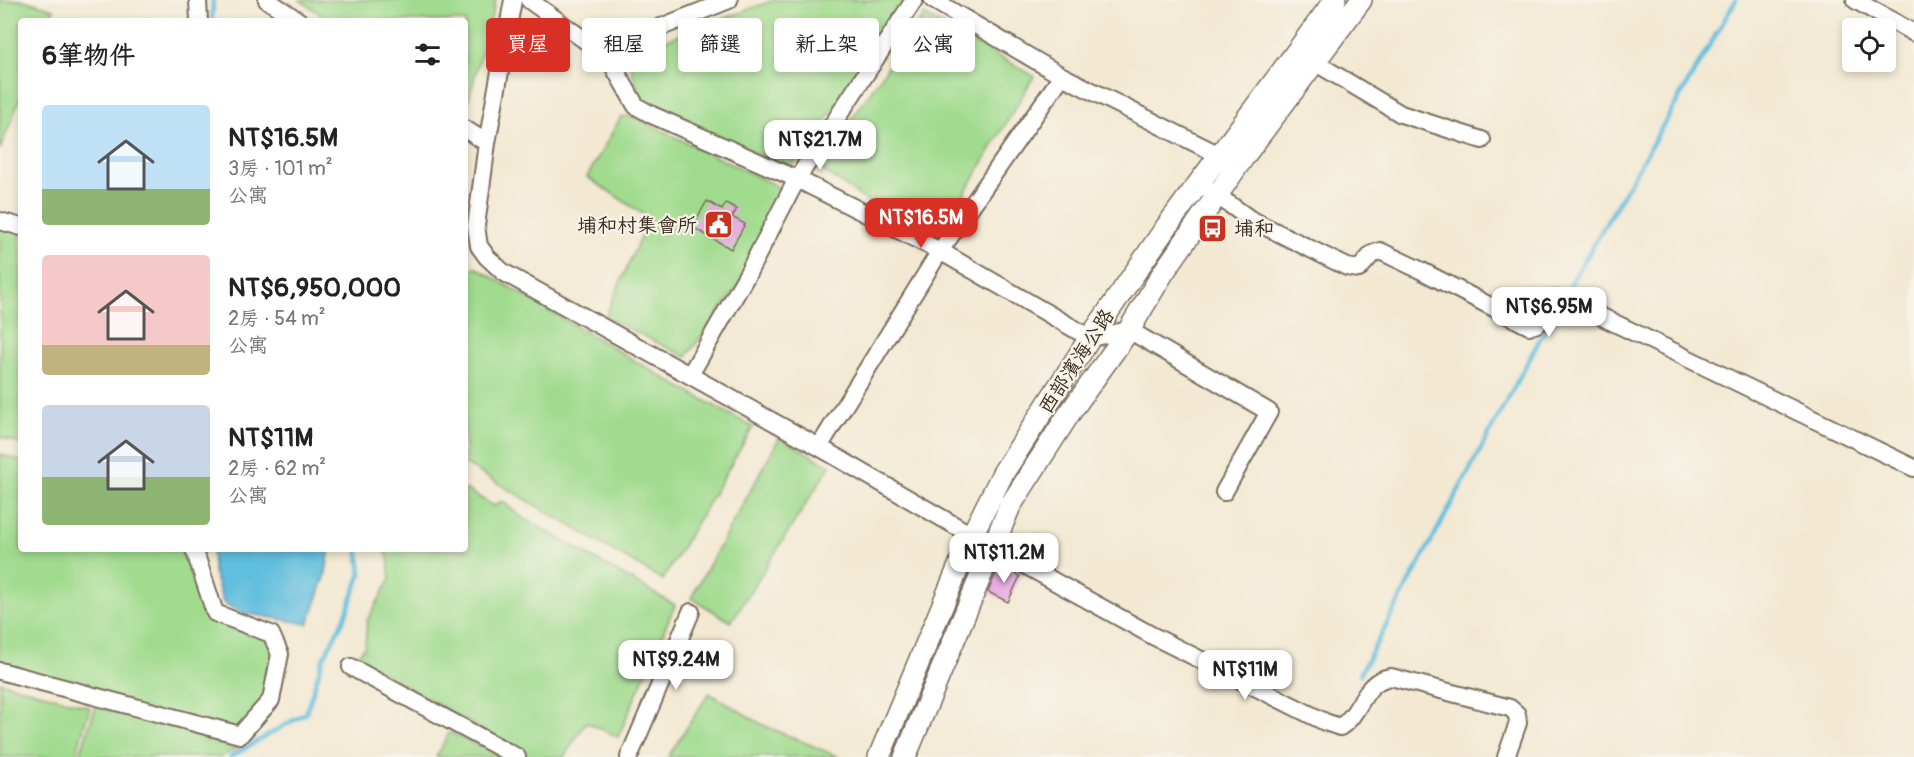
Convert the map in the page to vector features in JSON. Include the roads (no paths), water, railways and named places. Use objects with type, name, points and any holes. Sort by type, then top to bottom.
[{"type":"main road","name":"西部濱海公路","points":[[879,757],[972,535],[1003,473],[1090,338],[1167,226],[1208,189],[1306,57],[1335,0]]},
{"type":"main road","name":"西部濱海公路","points":[[905,757],[1010,506],[1069,414],[1129,330],[1163,273],[1208,189],[1221,156],[1306,57],[1361,0]]},
{"type":"street","points":[[198,0],[199,18]]},
{"type":"street","points":[[267,0],[294,18]]},
{"type":"street","points":[[513,0],[487,143],[476,226],[479,246],[503,272],[1153,636],[1325,722],[1340,727],[1350,721],[1373,683],[1391,677],[1510,708],[1516,714],[1518,723],[1506,757]]},
{"type":"street","points":[[529,0],[582,38]]},
{"type":"street","points":[[690,375],[748,273],[797,179],[914,0]]},
{"type":"street","points":[[933,0],[1062,76],[1221,156]]},
{"type":"street","points":[[1856,0],[1914,33]]},
{"type":"street","points":[[666,25],[724,1]]},
{"type":"street","points":[[1306,57],[1401,114],[1482,140]]},
{"type":"street","points":[[617,72],[636,106],[652,115],[797,179],[940,251],[1090,338],[1129,330],[1269,412],[1224,492]]},
{"type":"street","points":[[819,447],[940,251],[1062,76]]},
{"type":"street","points":[[468,131],[487,143]]},
{"type":"street","points":[[1208,189],[1250,219],[1347,267],[1359,269],[1372,254],[1380,251],[1529,326],[1540,324],[1554,299],[1565,299],[1914,468]]},
{"type":"street","points":[[0,221],[18,227]]},
{"type":"street","points":[[0,671],[240,735],[271,700],[280,654],[271,634],[215,613],[195,552]]},
{"type":"street","points":[[629,757],[691,612]]},
{"type":"street","points":[[351,667],[517,757]]},
{"type":"water","points":[[212,552],[329,552],[325,577],[308,624],[243,613],[223,603],[213,570]]},
{"type":"waterway","points":[[212,18],[213,0]]},
{"type":"waterway","points":[[1569,287],[1736,0]]},
{"type":"waterway","points":[[1360,674],[1549,322]]},
{"type":"waterway","points":[[230,757],[306,713],[323,659],[345,617],[361,573],[358,552]]},
{"type":"place","name":"埔和村集會所","points":[[718,225]]},
{"type":"place","name":"埔和","points":[[1213,228]]}]
